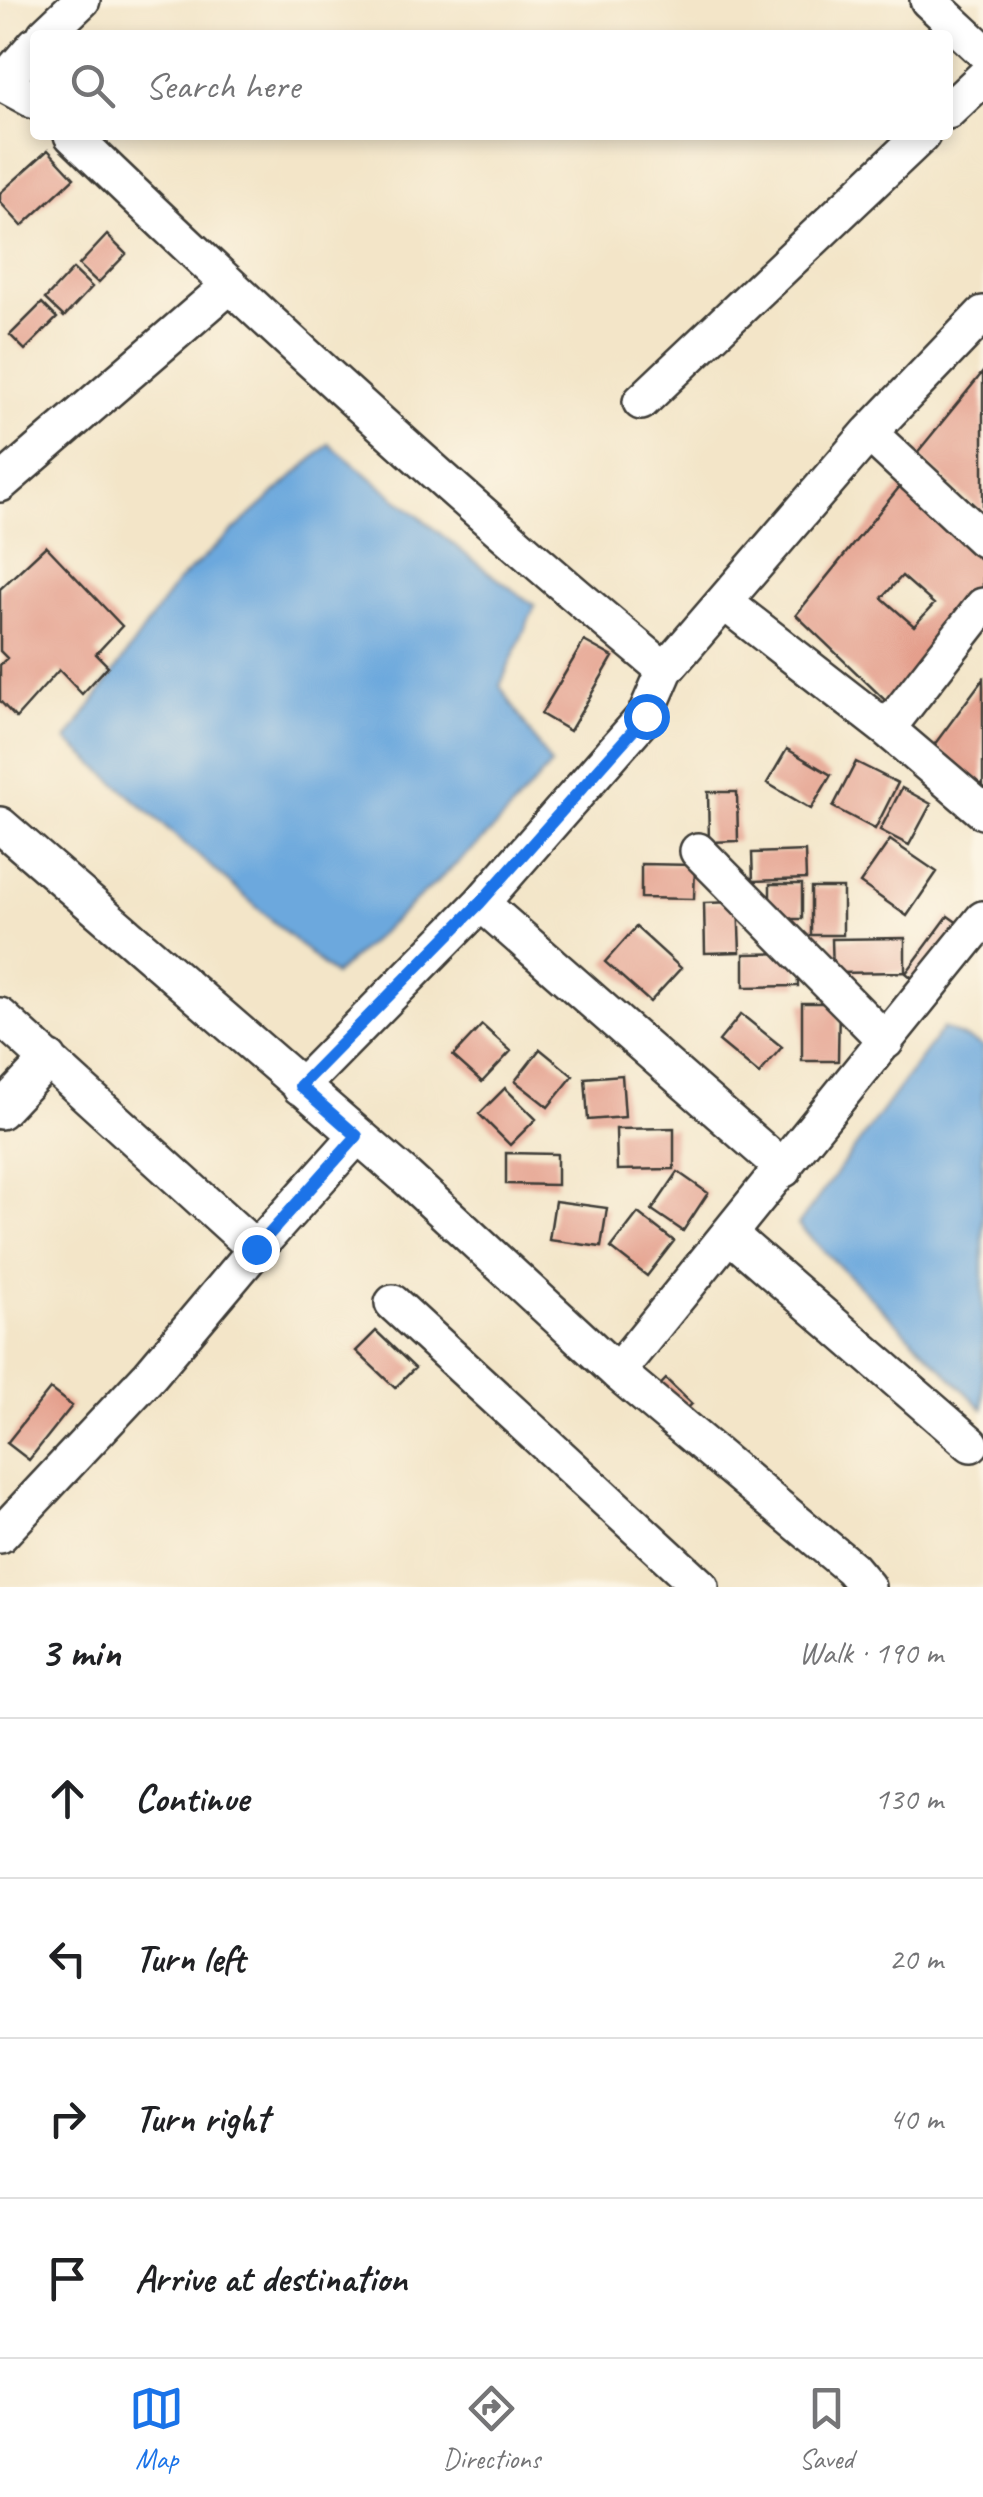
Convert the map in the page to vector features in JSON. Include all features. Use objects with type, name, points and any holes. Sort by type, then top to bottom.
[{"type":"street","points":[[50,30],[82,0]]},
{"type":"street","points":[[928,0],[983,52]]},
{"type":"street","points":[[30,51],[2,82],[30,99]]},
{"type":"street","points":[[953,106],[983,78]]},
{"type":"street","points":[[77,140],[228,286],[512,542],[665,670]]},
{"type":"street","points":[[640,402],[917,140]]},
{"type":"street","points":[[0,484],[228,286]]},
{"type":"street","points":[[300,1086],[480,903],[646,716],[665,670],[869,432],[983,314]]},
{"type":"street","points":[[869,432],[983,538]]},
{"type":"street","points":[[724,602],[887,729],[983,811]]},
{"type":"street","points":[[887,729],[983,606]]},
{"type":"street","points":[[0,825],[404,1176],[618,1372],[851,1568],[867,1587]]},
{"type":"street","points":[[698,850],[886,1042]]},
{"type":"street","points":[[480,903],[784,1169]]},
{"type":"street","points":[[618,1372],[983,919]]},
{"type":"street","points":[[0,1016],[256,1249]]},
{"type":"street","points":[[0,1110],[49,1059]]},
{"type":"street","points":[[0,1535],[150,1375],[357,1136]]},
{"type":"street","points":[[730,1235],[971,1444]]},
{"type":"street","points":[[392,1303],[701,1587]]},
{"type":"water","points":[[329,444],[535,606],[500,686],[551,765],[487,836],[334,975],[67,740],[176,583]]},
{"type":"water","points":[[943,1028],[983,1046],[983,1409],[798,1225]]},
{"type":"building","points":[[48,150],[74,178],[22,226],[0,202],[0,193]]},
{"type":"building","points":[[107,235],[126,254],[98,283],[79,265]]},
{"type":"building","points":[[73,269],[92,287],[64,317],[45,299]]},
{"type":"building","points":[[42,303],[57,318],[25,350],[10,335]]},
{"type":"building","points":[[983,372],[983,513],[916,454]]},
{"type":"building","points":[[901,485],[983,562],[983,593],[890,705],[796,615]],"holes":[[[902,576],[934,604],[914,626],[882,598]]]},
{"type":"building","points":[[46,546],[122,626],[96,654],[108,666],[82,694],[59,670],[16,718],[0,701],[0,665],[7,658],[0,651],[0,589]]},
{"type":"building","points":[[584,641],[613,657],[570,731],[541,714]]},
{"type":"building","points":[[983,679],[983,787],[934,745]]},
{"type":"building","points":[[787,749],[831,775],[811,809],[767,783]]},
{"type":"building","points":[[856,762],[898,783],[875,829],[833,807]]},
{"type":"building","points":[[902,788],[931,804],[909,845],[880,830]]},
{"type":"building","points":[[708,792],[737,792],[738,841],[709,842]]},
{"type":"building","points":[[890,840],[937,872],[907,916],[860,883]]},
{"type":"building","points":[[805,851],[806,879],[753,881],[752,853]]},
{"type":"building","points":[[641,864],[695,865],[694,899],[641,898]]},
{"type":"building","points":[[770,884],[802,884],[802,919],[770,919]]},
{"type":"building","points":[[811,888],[843,888],[843,935],[811,935]]},
{"type":"building","points":[[738,902],[740,952],[705,953],[704,903]]},
{"type":"building","points":[[948,916],[965,928],[922,986],[906,973]]},
{"type":"building","points":[[636,927],[681,968],[650,1002],[605,962]]},
{"type":"building","points":[[905,938],[905,972],[833,973],[832,939]]},
{"type":"building","points":[[797,953],[798,986],[744,987],[744,954]]},
{"type":"building","points":[[802,1003],[839,1003],[838,1061],[802,1061]]},
{"type":"building","points":[[741,1014],[782,1047],[759,1074],[719,1041]]},
{"type":"building","points":[[482,1025],[511,1051],[482,1082],[453,1056]]},
{"type":"building","points":[[540,1049],[573,1076],[548,1107],[515,1081]]},
{"type":"building","points":[[622,1075],[625,1117],[588,1120],[585,1078]]},
{"type":"building","points":[[505,1088],[536,1119],[510,1145],[479,1114]]},
{"type":"building","points":[[674,1128],[674,1169],[617,1170],[616,1129]]},
{"type":"building","points":[[506,1153],[557,1154],[557,1185],[506,1184]]},
{"type":"building","points":[[678,1172],[708,1193],[683,1231],[652,1210]]},
{"type":"building","points":[[555,1201],[607,1208],[601,1247],[549,1240]]},
{"type":"building","points":[[638,1213],[674,1241],[647,1276],[611,1248]]},
{"type":"building","points":[[376,1331],[415,1368],[395,1388],[356,1351]]},
{"type":"building","points":[[666,1379],[692,1404],[677,1418],[652,1394]]},
{"type":"building","points":[[50,1389],[72,1406],[29,1460],[7,1443]]},
{"type":"route","points":[[256,1249],[357,1136],[300,1086],[480,903],[646,716]]}]
